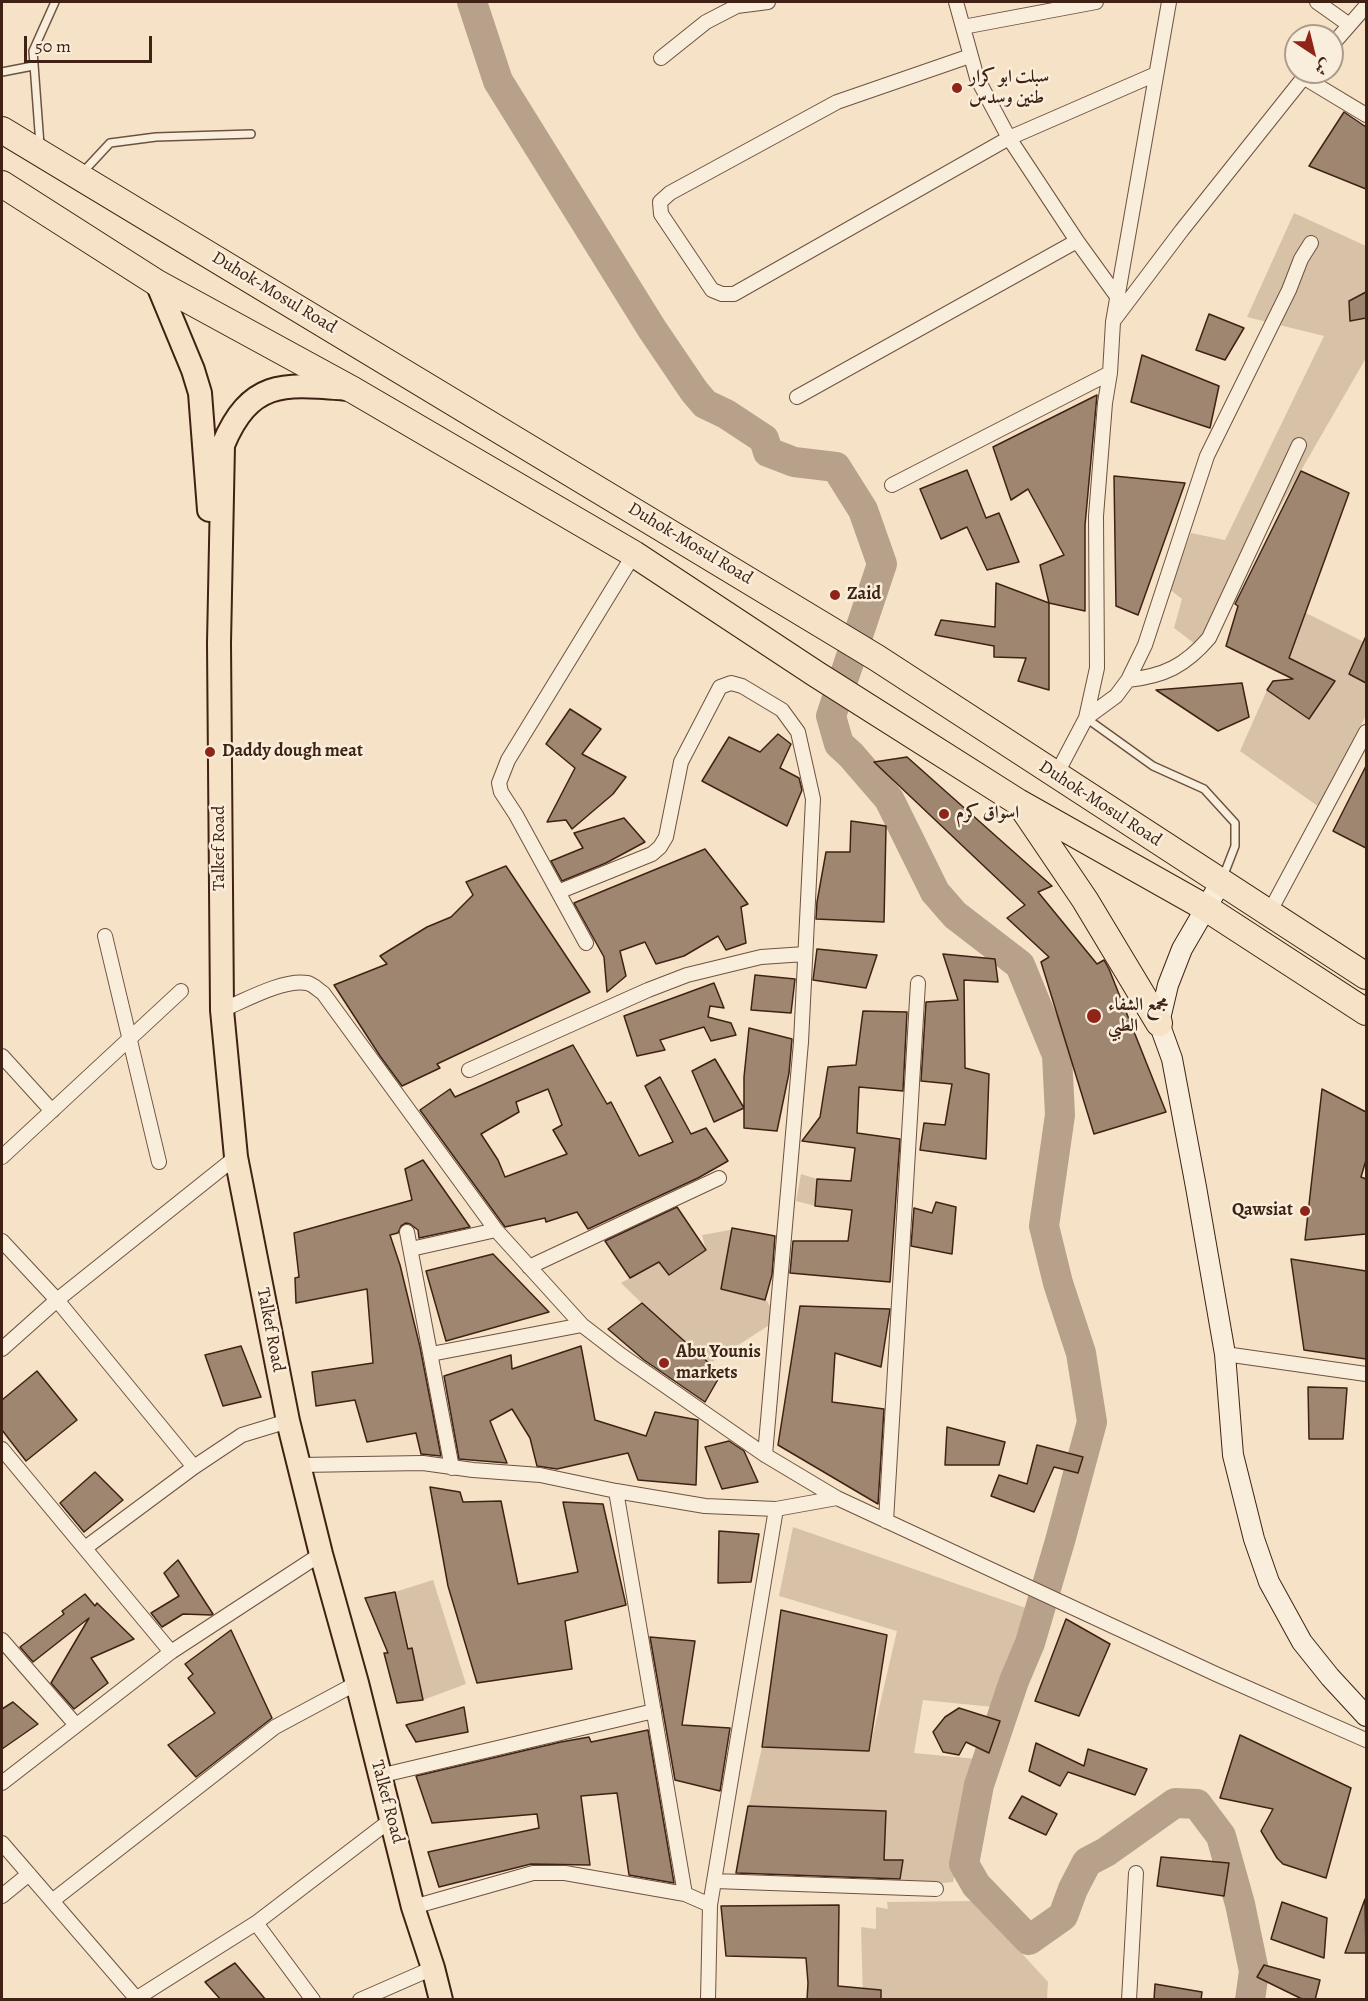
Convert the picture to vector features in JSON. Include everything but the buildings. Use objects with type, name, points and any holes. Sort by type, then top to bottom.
[{"type":"highway","name":"Duhok-Mosul Road","points":[[2,130],[835,632],[1366,974]]},
{"type":"highway","name":"Duhok-Mosul Road","points":[[2,184],[157,283],[353,390],[634,554],[816,674],[1018,802],[1206,908]]},
{"type":"highway","points":[[1018,802],[1085,900],[1159,1023]]},
{"type":"highway","points":[[1206,908],[1366,1012]]},
{"type":"main road","points":[[157,283],[193,370],[200,393],[219,643]]},
{"type":"main road","points":[[219,643],[223,445],[231,424],[243,408],[261,394],[278,388],[294,386],[353,390]]},
{"type":"main road","name":"Talkef Road","points":[[219,643],[222,1010],[236,1157],[288,1421],[413,1907],[441,2000]]},
{"type":"main road","points":[[1221,882],[1191,932],[1174,967],[1159,1023],[1172,1059],[1225,1354],[1233,1455],[1254,1539],[1269,1582],[1302,1642],[1366,1716]]},
{"type":"street","points":[[661,58],[706,22],[737,6],[768,2]]},
{"type":"street","points":[[956,2],[977,78],[1009,138],[1077,241],[1116,295]]},
{"type":"street","points":[[963,27],[1096,2]]},
{"type":"street","points":[[1056,776],[1086,718],[1097,668],[1096,516],[1113,322],[1169,2]]},
{"type":"street","points":[[1317,2],[1348,24]]},
{"type":"street","points":[[1344,29],[1366,6]]},
{"type":"street","points":[[970,56],[837,102],[670,193],[660,202],[661,214],[712,290],[722,294],[734,294],[1009,138],[1156,74]]},
{"type":"street","points":[[1113,322],[1298,84]]},
{"type":"street","points":[[1318,84],[1366,116]]},
{"type":"street","points":[[797,397],[1077,241]]},
{"type":"street","points":[[1086,718],[1110,702],[1128,680],[1145,645],[1207,456],[1289,290],[1301,259],[1311,243]]},
{"type":"street","points":[[892,485],[1110,373]]},
{"type":"street","points":[[1128,680],[1154,676],[1181,665],[1197,653],[1209,638],[1219,621],[1299,445]]},
{"type":"street","points":[[586,943],[501,792],[500,783],[508,760],[634,554]]},
{"type":"street","points":[[558,892],[652,854],[660,847],[666,837],[677,776],[684,755],[720,687],[731,683],[742,687],[782,710],[798,732],[813,799],[801,1042],[765,1455]]},
{"type":"street","points":[[1269,913],[1366,732]]},
{"type":"street","points":[[105,936],[159,1162]]},
{"type":"street","points":[[469,1070],[648,990],[687,975],[761,957],[805,954]]},
{"type":"street","points":[[222,1010],[291,984],[309,983],[323,993],[496,1230],[582,1325],[691,1406],[765,1455],[837,1498],[1218,1675],[1366,1740]]},
{"type":"street","points":[[886,1521],[918,983]]},
{"type":"street","points":[[2,1157],[181,991]]},
{"type":"street","points":[[2,1056],[52,1111]]},
{"type":"street","points":[[2,1349],[57,1300],[236,1157]]},
{"type":"street","points":[[529,1267],[719,1179]]},
{"type":"street","points":[[411,1249],[496,1230]]},
{"type":"street","points":[[407,1232],[452,1468]]},
{"type":"street","points":[[2,1241],[57,1300],[194,1467]]},
{"type":"street","points":[[430,1354],[582,1325]]},
{"type":"street","points":[[1225,1354],[1366,1374]]},
{"type":"street","points":[[85,1548],[194,1467],[242,1435],[288,1421]]},
{"type":"street","points":[[2,1449],[171,1652]]},
{"type":"street","points":[[300,1465],[423,1463],[452,1468],[540,1475],[705,1506],[776,1509],[837,1498]]},
{"type":"street","points":[[616,1491],[685,1894]]},
{"type":"street","points":[[708,2000],[710,1905],[776,1509]]},
{"type":"street","points":[[2,1783],[171,1652],[321,1554]]},
{"type":"street","points":[[2,1640],[75,1725]]},
{"type":"street","points":[[52,1901],[275,1727],[357,1683]]},
{"type":"street","points":[[379,1776],[654,1711]]},
{"type":"street","points":[[2,1843],[135,1999],[256,1923],[392,1819]]},
{"type":"street","points":[[413,1907],[533,1873],[565,1873],[685,1894],[710,1905]]},
{"type":"street","points":[[1130,2000],[1136,1873]]},
{"type":"street","points":[[2,1896],[28,1874]]},
{"type":"street","points":[[715,1881],[936,1889]]},
{"type":"street","points":[[256,1923],[313,2000]]},
{"type":"street","points":[[360,2000],[433,1968]]},
{"type":"lane","points":[[41,153],[33,51],[55,2]]},
{"type":"lane","points":[[2,72],[33,66]]},
{"type":"lane","points":[[80,176],[110,143],[156,137],[251,134]]},
{"type":"lane","points":[[1086,718],[1153,766],[1204,789],[1235,823],[1235,846],[1221,882]]},
{"type":"shaded area","points":[[1294,213],[1366,246],[1366,358],[1199,647],[1174,628],[1182,599],[1169,589],[1191,533],[1225,540],[1324,336],[1247,317]]},
{"type":"shaded area","points":[[1306,613],[1364,642],[1349,674],[1366,683],[1366,715],[1319,807],[1240,751],[1267,690],[1308,719],[1334,682],[1288,657]]},
{"type":"shaded area","points":[[801,1174],[817,1179],[815,1206],[796,1201]]},
{"type":"shaded area","points":[[735,1229],[724,1290],[767,1301],[777,1320],[706,1366],[621,1283],[659,1262],[670,1275],[706,1250],[702,1235]]},
{"type":"shaded area","points":[[793,1527],[1026,1608],[993,1707],[923,1700],[914,1753],[977,1759],[953,1882],[899,1888],[902,1869],[883,1869],[747,1814],[762,1747],[869,1751],[897,1631],[779,1596]]},
{"type":"shaded area","points":[[433,1580],[466,1684],[423,1700],[395,1592]]},
{"type":"shaded area","points":[[974,1901],[1048,1982],[1047,1999],[863,1999],[861,1927],[876,1929],[876,1907],[888,1909],[887,1902]]},
{"type":"waterway","points":[[472,2],[498,81],[652,329],[694,391],[705,404],[726,414],[764,439],[768,452],[794,462],[836,467],[863,510],[882,564],[831,716],[839,744],[889,799],[935,892],[955,915],[1020,965],[1057,1055],[1060,1115],[1044,1226],[1058,1283],[1081,1353],[1092,1422],[1030,1643],[1014,1681],[979,1785],[964,1864],[976,1885],[1029,1940],[1063,1916],[1073,1889],[1087,1862],[1106,1852],[1175,1803],[1197,1804],[1221,1836],[1240,1904],[1254,1971],[1250,2000]]},
{"type":"place","name":"سبلت ابو كرار طنين وسدس","points":[[957,88]]},
{"type":"place","name":"Zaid","points":[[835,595]]},
{"type":"place","name":"Daddy dough meat","points":[[210,752]]},
{"type":"place","name":"اسواق كرم","points":[[944,814]]},
{"type":"place","name":"مجمع الشفاء الطبي","points":[[1094,1016]]},
{"type":"place","name":"Qawsiat","points":[[1305,1211]]},
{"type":"place","name":"Abu Younis markets","points":[[664,1363]]}]
